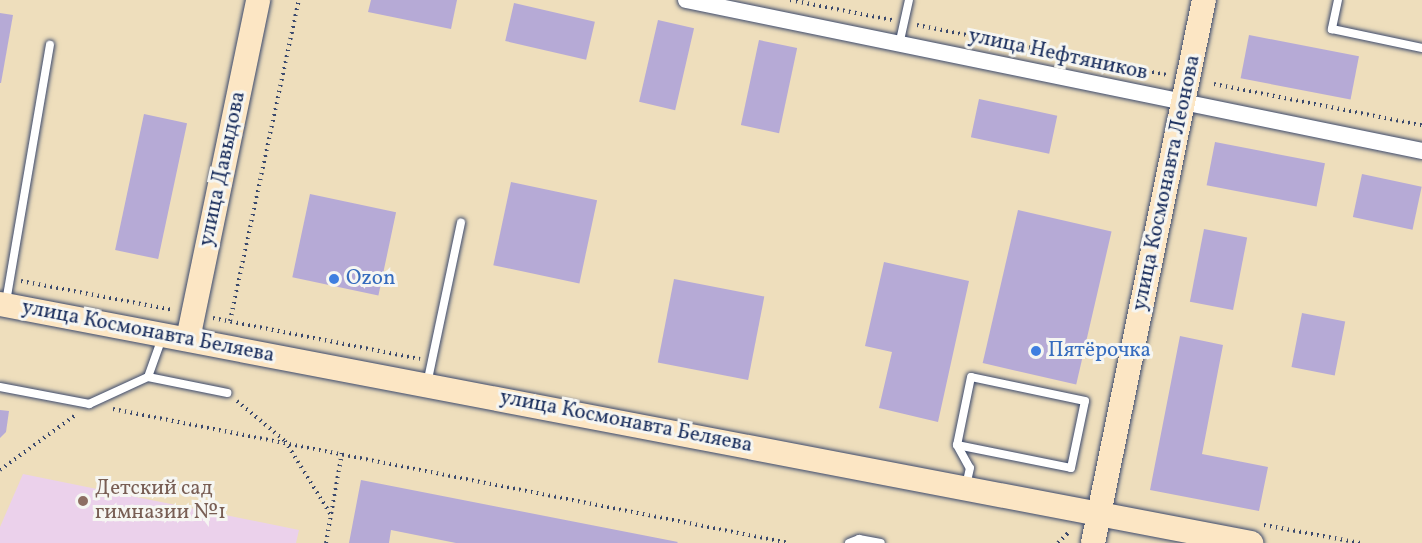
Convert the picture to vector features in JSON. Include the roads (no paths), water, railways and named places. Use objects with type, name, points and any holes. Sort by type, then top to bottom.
[{"type":"street","name":"улица Давыдова","points":[[188,339],[258,0]]},
{"type":"street","name":"улица Нефтяников","points":[[686,0],[1422,152]]},
{"type":"street","name":"улица Космонавта Леонова","points":[[1093,543],[1204,0]]},
{"type":"street","name":"улица Космонавта Беляева","points":[[3,304],[1099,512],[1251,543]]},
{"type":"lane","points":[[899,45],[909,0]]},
{"type":"lane","points":[[1338,0],[1332,29],[1422,48]]},
{"type":"lane","points":[[3,304],[10,278],[50,45]]},
{"type":"lane","points":[[427,384],[461,223]]},
{"type":"lane","points":[[148,377],[163,334]]},
{"type":"lane","points":[[0,387],[90,404],[148,377],[227,393]]},
{"type":"lane","points":[[957,445],[1071,468],[1085,401],[971,377],[957,445],[970,468],[966,487]]},
{"type":"lane","points":[[849,543],[859,539],[880,543]]},
{"type":"place","name":"Ozon","points":[[334,279]]},
{"type":"place","name":"Пятёрочка","points":[[1036,351]]},
{"type":"place","name":"Детский сад гимназии №1","points":[[83,501]]}]
